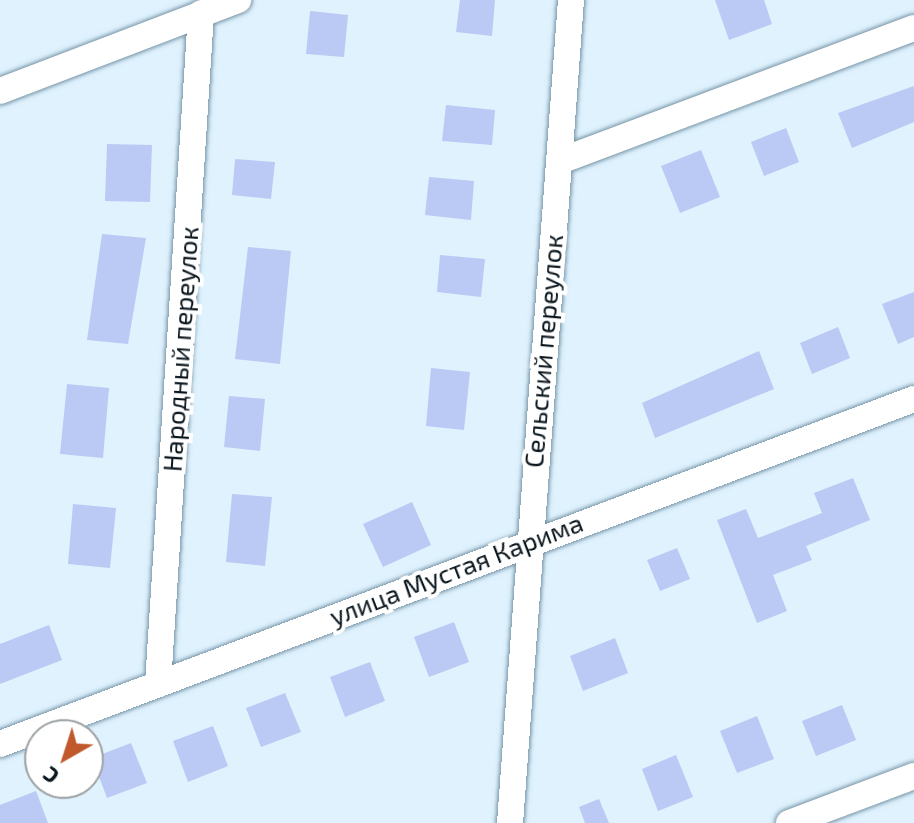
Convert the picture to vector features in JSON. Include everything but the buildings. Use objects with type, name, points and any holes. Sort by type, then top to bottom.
[{"type":"street","points":[[0,91],[238,0]]},
{"type":"street","name":"Сельский переулок","points":[[510,823],[527,541],[571,0]]},
{"type":"street","name":"Народный переулок","points":[[158,684],[201,13]]},
{"type":"street","points":[[560,161],[914,28]]},
{"type":"street","name":"улица Мустая Карима","points":[[0,744],[527,541],[914,399]]},
{"type":"street","points":[[789,823],[914,776]]}]
